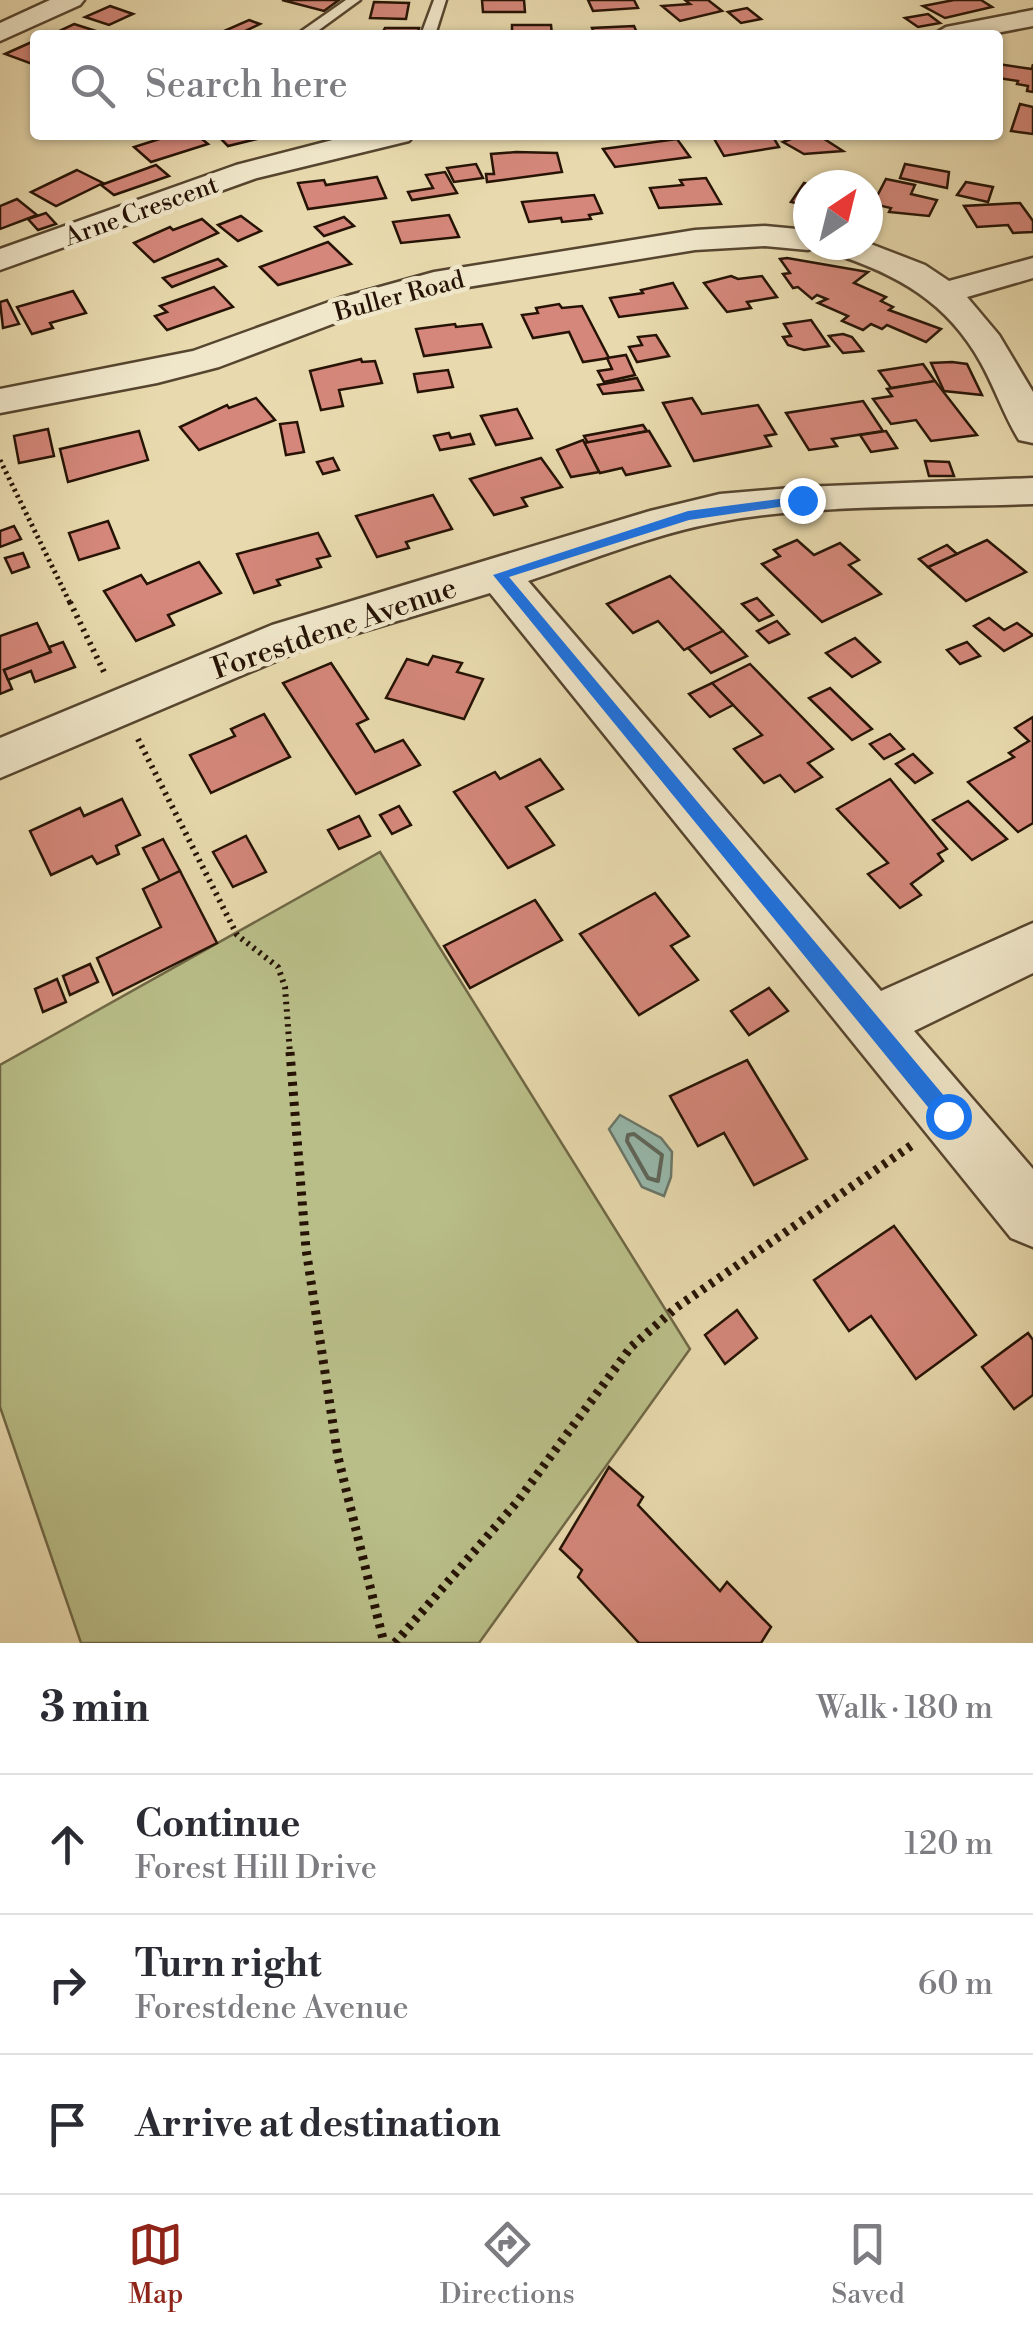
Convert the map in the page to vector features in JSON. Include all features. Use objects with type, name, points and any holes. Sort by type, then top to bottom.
[{"type":"street","points":[[0,33],[71,0]]},
{"type":"street","points":[[972,30],[1033,18]]},
{"type":"street","name":"Arne Crescent","points":[[0,260],[254,169],[367,140]]},
{"type":"street","name":"Buller Road","points":[[0,400],[115,382],[190,363],[352,305],[434,282],[695,240],[793,239]]},
{"type":"street","points":[[883,258],[904,264],[946,292],[973,321],[1003,367],[1033,431]]},
{"type":"street","points":[[946,292],[1033,268]]},
{"type":"street","name":"Forestdene Avenue","points":[[0,759],[288,637],[500,575],[650,525],[720,508],[802,500],[1033,491]]},
{"type":"street","points":[[500,575],[1033,1216]]},
{"type":"street","points":[[870,1024],[1033,948]]},
{"type":"lane","points":[[310,30],[354,0]]},
{"type":"lane","points":[[430,30],[440,0]]},
{"type":"path","points":[[0,460],[236,935],[278,967],[285,987],[306,1249],[338,1457],[384,1643]]},
{"type":"path","points":[[394,1643],[517,1502],[582,1409],[631,1348],[678,1307],[916,1142]]},
{"type":"green space","points":[[380,852],[690,1349],[479,1643],[81,1643],[0,1407],[0,1065]]},
{"type":"water","points":[[620,1115],[661,1138],[672,1152],[671,1177],[664,1196],[642,1187],[609,1129]]},
{"type":"building","points":[[282,0],[339,0],[324,11]]},
{"type":"building","points":[[482,0],[524,0],[525,12],[483,12]]},
{"type":"building","points":[[588,0],[634,0],[638,8],[593,11]]},
{"type":"building","points":[[685,0],[708,0],[722,11],[680,21],[662,6],[690,4]]},
{"type":"building","points":[[981,0],[992,7],[945,18],[923,6]]},
{"type":"building","points":[[374,2],[409,3],[406,19],[370,18]]},
{"type":"building","points":[[110,6],[133,14],[109,25],[85,17]]},
{"type":"building","points":[[747,8],[761,19],[741,23],[728,12]]},
{"type":"building","points":[[928,14],[940,23],[918,27],[905,18]]},
{"type":"building","points":[[249,20],[260,24],[247,30],[226,30]]},
{"type":"building","points":[[74,24],[93,30],[61,30]]},
{"type":"building","points":[[512,25],[551,25],[552,30],[512,30]]},
{"type":"building","points":[[634,26],[636,30],[593,30]]},
{"type":"building","points":[[385,28],[419,28],[418,30]]},
{"type":"building","points":[[30,43],[30,63],[5,54]]},
{"type":"building","points":[[1033,64],[1033,92],[1027,91],[1028,86],[1017,84],[1018,81],[1003,79],[1003,65],[1032,69]]},
{"type":"building","points":[[1020,104],[1033,107],[1033,134],[1011,131]]},
{"type":"building","points":[[156,140],[203,140],[208,144],[151,162],[134,147]]},
{"type":"building","points":[[222,140],[253,140],[228,146]]},
{"type":"building","points":[[678,140],[690,157],[615,167],[603,149]]},
{"type":"building","points":[[715,140],[775,140],[779,147],[724,156]]},
{"type":"building","points":[[826,140],[843,151],[804,154],[783,142]]},
{"type":"building","points":[[557,153],[562,172],[487,182],[486,174],[494,174],[491,154]]},
{"type":"building","points":[[476,164],[483,178],[454,182],[447,168]]},
{"type":"building","points":[[905,164],[949,172],[947,188],[900,178]]},
{"type":"building","points":[[156,165],[169,176],[114,195],[101,185]]},
{"type":"building","points":[[77,170],[103,183],[56,206],[31,192]]},
{"type":"building","points":[[445,172],[457,193],[412,200],[408,192],[433,188],[426,175]]},
{"type":"building","points":[[377,177],[386,198],[308,209],[298,183],[324,180],[326,185]]},
{"type":"building","points":[[706,178],[721,204],[659,208],[650,188],[683,185],[680,180]]},
{"type":"building","points":[[886,179],[915,185],[911,194],[937,200],[929,216],[889,212],[891,208],[883,206]]},
{"type":"building","points":[[966,182],[993,187],[988,202],[957,195]]},
{"type":"building","points":[[594,195],[602,213],[589,215],[591,219],[562,222],[561,218],[529,222],[522,202]]},
{"type":"building","points":[[17,199],[37,215],[0,229],[0,206]]},
{"type":"building","points":[[1020,203],[1033,221],[1033,232],[1013,233],[1008,225],[977,227],[964,206]]},
{"type":"building","points":[[46,213],[56,224],[38,230],[28,219]]},
{"type":"building","points":[[449,215],[459,237],[401,243],[393,222]]},
{"type":"building","points":[[241,216],[261,231],[238,241],[218,225]]},
{"type":"building","points":[[344,217],[354,226],[324,236],[315,227]]},
{"type":"building","points":[[202,219],[218,233],[154,262],[134,243],[170,227],[173,230]]},
{"type":"building","points":[[328,242],[351,264],[278,285],[260,267]]},
{"type":"building","points":[[218,259],[226,266],[172,287],[163,278]]},
{"type":"building","points":[[780,259],[868,272],[854,283],[886,297],[881,301],[893,307],[889,310],[941,329],[926,342],[887,325],[882,329],[871,324],[863,330],[842,321],[848,316],[818,303],[827,299],[817,295],[812,299],[798,287],[793,288],[783,274],[790,273]]},
{"type":"building","points":[[731,276],[762,276],[777,297],[747,302],[751,308],[727,312],[704,283]]},
{"type":"building","points":[[673,283],[687,308],[619,317],[610,298],[643,293],[641,290]]},
{"type":"building","points":[[214,287],[233,307],[167,330],[155,316],[167,312],[160,306]]},
{"type":"building","points":[[73,291],[86,313],[50,323],[53,328],[32,334],[17,307]]},
{"type":"building","points":[[7,300],[19,324],[3,328],[0,302]]},
{"type":"building","points":[[559,304],[562,308],[582,306],[609,358],[583,362],[569,332],[533,338],[522,315]]},
{"type":"building","points":[[811,320],[829,346],[804,350],[788,345],[783,337],[791,336],[784,324]]},
{"type":"building","points":[[482,324],[491,347],[424,356],[416,329]]},
{"type":"building","points":[[656,335],[669,356],[637,362],[629,347],[642,345],[638,337]]},
{"type":"building","points":[[829,336],[852,337],[863,351],[843,353]]},
{"type":"building","points":[[626,355],[635,375],[604,382],[598,371],[612,369],[607,358]]},
{"type":"building","points":[[361,359],[375,361],[382,383],[339,390],[343,406],[321,410],[310,371]]},
{"type":"building","points":[[931,363],[967,364],[982,395],[944,391]]},
{"type":"building","points":[[923,364],[935,381],[891,388],[879,371]]},
{"type":"building","points":[[448,370],[453,387],[418,392],[414,374]]},
{"type":"building","points":[[637,378],[643,390],[603,394],[598,385]]},
{"type":"building","points":[[935,381],[977,435],[931,441],[916,420],[891,424],[873,399],[892,396],[887,389]]},
{"type":"building","points":[[256,398],[275,420],[199,450],[180,427],[227,405],[229,408]]},
{"type":"building","points":[[692,398],[702,414],[758,405],[776,434],[765,436],[771,446],[694,461],[663,403]]},
{"type":"building","points":[[863,401],[883,431],[832,439],[837,446],[809,450],[786,413]]},
{"type":"building","points":[[517,409],[532,438],[496,445],[481,416]]},
{"type":"building","points":[[297,422],[304,452],[286,455],[280,424]]},
{"type":"building","points":[[643,425],[647,431],[588,443],[584,436]]},
{"type":"building","points":[[48,429],[54,456],[19,463],[14,436]]},
{"type":"building","points":[[139,431],[148,460],[68,482],[60,449]]},
{"type":"building","points":[[649,431],[670,466],[626,475],[622,468],[600,473],[584,443]]},
{"type":"building","points":[[886,431],[897,448],[871,452],[860,435]]},
{"type":"building","points":[[449,433],[451,438],[470,434],[474,444],[440,450],[434,436]]},
{"type":"building","points":[[583,440],[599,472],[571,477],[557,450]]},
{"type":"building","points":[[333,458],[339,470],[323,474],[317,462]]},
{"type":"building","points":[[541,458],[562,487],[522,498],[527,506],[494,515],[470,479]]},
{"type":"building","points":[[925,461],[949,462],[954,476],[929,476]]},
{"type":"building","points":[[433,495],[452,529],[406,542],[409,548],[377,557],[356,516]]},
{"type":"building","points":[[108,521],[119,548],[79,560],[69,533]]},
{"type":"building","points":[[14,526],[21,539],[0,547],[0,531]]},
{"type":"building","points":[[318,533],[330,556],[317,559],[321,567],[277,580],[280,585],[254,593],[237,554]]},
{"type":"building","points":[[797,540],[814,555],[840,543],[859,560],[849,565],[881,594],[822,622],[762,564],[780,556],[774,550]]},
{"type":"building","points":[[987,540],[1026,572],[966,601],[928,567]]},
{"type":"building","points":[[947,545],[957,554],[928,567],[919,559]]},
{"type":"building","points":[[23,553],[29,567],[12,573],[5,558]]},
{"type":"building","points":[[199,562],[221,593],[168,615],[174,625],[136,641],[104,591],[141,575],[147,584]]},
{"type":"building","points":[[670,576],[723,631],[684,650],[658,621],[633,633],[607,604]]},
{"type":"building","points":[[757,598],[773,615],[759,621],[742,604]]},
{"type":"building","points":[[989,618],[1004,630],[1017,623],[1033,635],[1004,651],[974,626]]},
{"type":"building","points":[[777,621],[789,634],[769,643],[757,631]]},
{"type":"building","points":[[37,623],[51,652],[4,670],[12,689],[0,694],[0,636]]},
{"type":"building","points":[[723,631],[747,656],[711,673],[688,648]]},
{"type":"building","points":[[855,638],[880,662],[852,677],[826,653]]},
{"type":"building","points":[[63,642],[75,667],[35,682],[31,671],[8,680],[4,670],[51,652],[49,647]]},
{"type":"building","points":[[967,642],[980,656],[960,664],[947,650]]},
{"type":"building","points":[[433,656],[462,663],[457,672],[483,679],[464,719],[386,698],[407,659],[428,665]]},
{"type":"building","points":[[331,663],[368,719],[357,724],[375,752],[403,740],[420,765],[356,794],[283,683]]},
{"type":"building","points":[[750,664],[833,749],[808,763],[822,777],[795,792],[780,775],[764,783],[734,749],[762,735],[712,683]]},
{"type":"building","points":[[712,683],[733,705],[710,717],[689,694]]},
{"type":"building","points":[[830,688],[872,729],[852,740],[809,698]]},
{"type":"building","points":[[264,714],[290,757],[211,793],[190,755],[235,736],[231,729]]},
{"type":"building","points":[[1033,717],[1033,823],[1018,832],[968,782],[1014,757],[1009,753],[1029,741],[1015,728]]},
{"type":"building","points":[[890,734],[904,749],[884,759],[870,744]]},
{"type":"building","points":[[913,754],[932,773],[915,783],[896,764]]},
{"type":"building","points":[[540,759],[563,789],[526,807],[554,845],[508,868],[454,792],[495,772],[500,779]]},
{"type":"building","points":[[890,779],[947,849],[938,854],[943,861],[911,884],[921,895],[900,908],[868,874],[888,863],[837,809]]},
{"type":"building","points":[[122,799],[140,835],[116,846],[119,854],[97,864],[92,856],[51,875],[30,831],[80,808],[84,816]]},
{"type":"building","points":[[968,801],[1007,839],[972,860],[933,820]]},
{"type":"building","points":[[399,806],[411,825],[392,834],[380,815]]},
{"type":"building","points":[[359,816],[370,836],[339,849],[328,830]]},
{"type":"building","points":[[246,836],[266,872],[233,887],[213,852]]},
{"type":"building","points":[[163,839],[180,871],[160,881],[143,848]]},
{"type":"building","points":[[180,871],[217,943],[113,995],[97,958],[161,927],[143,889]]},
{"type":"building","points":[[655,893],[689,936],[671,946],[698,980],[639,1015],[580,934]]},
{"type":"building","points":[[535,900],[562,940],[470,988],[444,946]]},
{"type":"building","points":[[90,964],[98,982],[70,995],[63,976]]},
{"type":"building","points":[[57,979],[66,1002],[43,1012],[35,989]]},
{"type":"building","points":[[769,988],[788,1011],[749,1035],[731,1011]]},
{"type":"building","points":[[747,1060],[807,1159],[754,1185],[724,1133],[698,1146],[670,1096]]},
{"type":"building","points":[[894,1226],[976,1335],[916,1379],[871,1316],[849,1331],[814,1280]]},
{"type":"building","points":[[737,1310],[757,1338],[725,1364],[705,1335]]},
{"type":"building","points":[[1028,1333],[1033,1340],[1033,1395],[1014,1409],[982,1367]]},
{"type":"building","points":[[609,1467],[643,1497],[638,1505],[720,1591],[727,1582],[771,1627],[761,1643],[639,1643],[578,1577],[582,1570],[560,1549]]},
{"type":"route","points":[[802,500],[720,508],[650,525],[500,575],[948,1116]]}]
